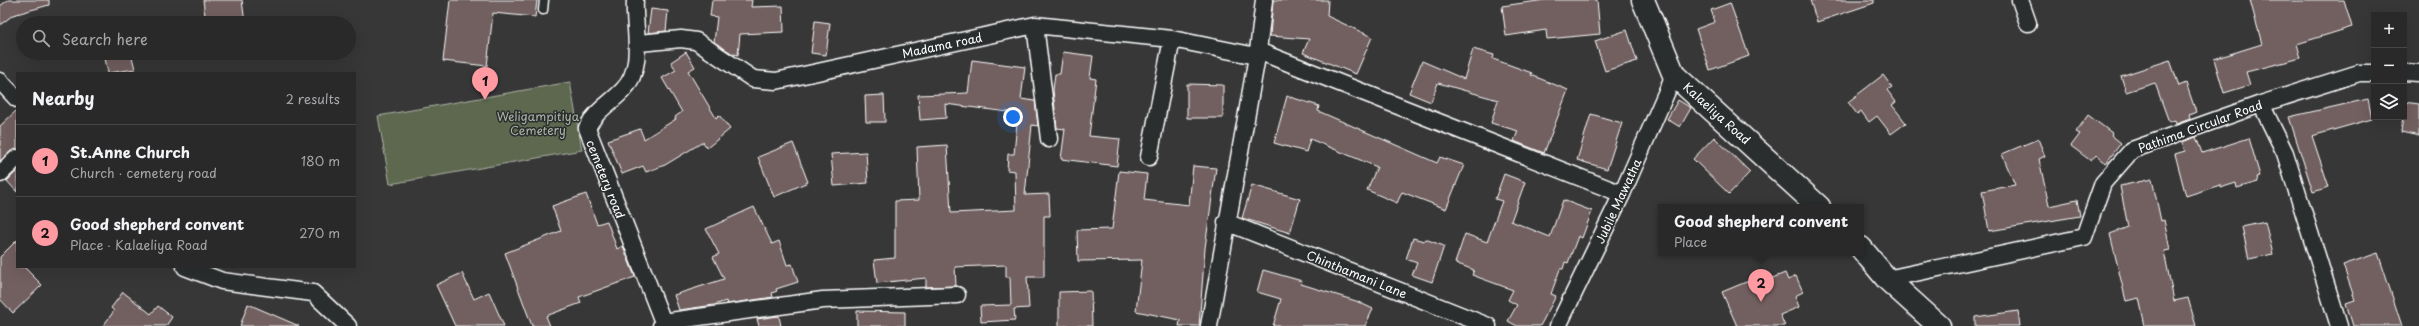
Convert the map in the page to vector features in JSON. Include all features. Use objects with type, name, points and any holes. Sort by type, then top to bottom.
[{"type":"street","name":"cemetery road","points":[[635,0],[638,43],[632,74],[625,89],[592,117],[587,128],[663,325]]},
{"type":"street","points":[[1209,326],[1226,222],[1257,54],[1264,0]]},
{"type":"street","points":[[2020,0],[2028,23]]},
{"type":"street","name":"Kalaeliya Road","points":[[1645,1],[1674,75],[1816,204]]},
{"type":"street","name":"Madama road","points":[[638,43],[681,39],[696,41],[753,79],[776,81],[1035,25],[1172,39],[1257,54],[1622,194]]},
{"type":"street","points":[[1035,25],[1048,139]]},
{"type":"street","points":[[1149,157],[1172,39]]},
{"type":"street","points":[[2407,72],[2419,73]]},
{"type":"street","name":"Pathima Circular Road","points":[[1888,279],[2084,237],[2103,183],[2132,150],[2261,104],[2359,73],[2371,73]]},
{"type":"street","name":"Jubile Mawatha","points":[[1558,326],[1622,194],[1674,75]]},
{"type":"street","points":[[0,81],[16,98]]},
{"type":"street","points":[[2261,104],[2285,153],[2339,326]]},
{"type":"street","points":[[0,174],[16,159]]},
{"type":"street","name":"Chinthamani Lane","points":[[1226,222],[1488,326]]},
{"type":"street","points":[[1864,251],[1888,279],[1939,326]]},
{"type":"street","points":[[188,268],[222,281],[313,293],[348,326]]},
{"type":"street","points":[[663,325],[823,300],[957,295]]},
{"type":"lane","points":[[543,10],[544,0]]},
{"type":"green space","name":"Weligampitiya Cemetery","points":[[570,82],[582,150],[390,184],[378,116]]},
{"type":"building","points":[[8,0],[49,0],[49,5],[13,15],[0,25],[0,6]]},
{"type":"building","points":[[203,0],[242,0],[244,16],[205,16]]},
{"type":"building","points":[[450,0],[537,0],[535,17],[493,13],[487,66],[443,61]]},
{"type":"building","points":[[712,0],[752,0],[751,7],[783,6],[784,32],[740,34],[738,55],[733,54],[714,42],[717,17],[710,16]]},
{"type":"building","points":[[1273,0],[1328,0],[1327,16],[1372,37],[1356,74],[1303,53],[1309,39],[1270,36]]},
{"type":"building","points":[[1545,0],[1597,0],[1600,34],[1547,39],[1546,30],[1506,36],[1502,6]]},
{"type":"building","points":[[1810,0],[1874,0],[1874,3],[1817,22]]},
{"type":"building","points":[[2250,0],[2344,0],[2352,27],[2297,44],[2301,58],[2246,72],[2250,85],[2224,93],[2214,59],[2262,44]]},
{"type":"building","points":[[1730,3],[1749,56],[1710,70],[1696,29],[1715,22],[1711,10]]},
{"type":"building","points":[[651,9],[668,11],[666,31],[648,33]]},
{"type":"building","points":[[815,21],[830,23],[826,55],[811,53]]},
{"type":"building","points":[[1627,30],[1637,61],[1605,71],[1595,41]]},
{"type":"building","points":[[1473,49],[1494,55],[1493,59],[1532,73],[1531,75],[1568,90],[1544,153],[1514,141],[1518,131],[1491,123],[1498,100],[1438,83],[1431,102],[1409,93],[1422,61],[1464,79]]},
{"type":"building","points":[[686,52],[695,67],[688,71],[716,118],[719,115],[730,129],[707,148],[703,142],[665,165],[646,172],[643,166],[622,174],[608,140],[640,129],[644,139],[676,119],[675,117],[682,112],[662,78],[676,70],[671,62]]},
{"type":"building","points":[[1063,52],[1093,56],[1090,78],[1096,79],[1089,136],[1120,139],[1117,166],[1061,159],[1065,129],[1057,128],[1053,90],[1055,74],[1060,74]]},
{"type":"building","points":[[105,60],[133,60],[135,69],[108,72]]},
{"type":"building","points":[[972,60],[1025,67],[1021,99],[1035,101],[1038,126],[1032,125],[1025,195],[1049,194],[1050,216],[1044,216],[1044,277],[1027,277],[1029,308],[1014,309],[1015,320],[981,322],[980,306],[1011,305],[1010,277],[1006,277],[1006,265],[955,267],[956,286],[926,287],[926,278],[877,283],[874,260],[895,258],[895,201],[919,200],[917,147],[947,145],[951,213],[1016,210],[1015,171],[1007,170],[1008,154],[1014,154],[1017,123],[1015,123],[1016,113],[945,104],[946,118],[920,120],[918,95],[968,93]]},
{"type":"building","points":[[2170,60],[2179,86],[2186,83],[2196,112],[2189,115],[2190,119],[2176,124],[2175,120],[2169,122],[2155,83],[2126,92],[2121,76]]},
{"type":"building","points":[[1883,75],[1892,87],[1887,90],[1896,102],[1892,105],[1906,123],[1891,134],[1877,116],[1869,122],[1861,111],[1857,114],[1848,102]]},
{"type":"building","points":[[1187,84],[1223,85],[1223,118],[1187,118]]},
{"type":"building","points":[[884,95],[885,122],[866,122],[865,96]]},
{"type":"building","points":[[1287,96],[1319,106],[1318,111],[1437,163],[1440,157],[1464,165],[1446,209],[1402,192],[1397,203],[1367,190],[1377,167],[1310,139],[1306,152],[1274,143]]},
{"type":"building","points":[[2368,99],[2371,114],[2371,119],[2312,136],[2329,187],[2313,192],[2289,117]]},
{"type":"building","points":[[1678,100],[1691,108],[1680,127],[1667,119]]},
{"type":"building","points":[[2407,102],[2419,104],[2419,136],[2401,132],[2403,120],[2407,120]]},
{"type":"building","points":[[16,111],[16,149],[11,151],[0,161],[0,126]]},
{"type":"building","points":[[1591,114],[1622,123],[1607,169],[1577,160]]},
{"type":"building","points":[[2088,115],[2112,133],[2111,135],[2121,143],[2106,163],[2096,155],[2091,161],[2071,146],[2080,134],[2076,132]]},
{"type":"building","points":[[1714,137],[1750,172],[1729,194],[1693,159]]},
{"type":"building","points":[[2196,137],[2202,153],[2249,138],[2260,176],[2257,177],[2258,182],[2237,188],[2236,183],[2220,188],[2220,185],[2186,196],[2175,154],[2185,151],[2182,142]]},
{"type":"building","points":[[2038,139],[2045,156],[2039,159],[2049,206],[2077,200],[2080,216],[1989,231],[1982,191],[2015,185],[2002,154]]},
{"type":"building","points":[[793,143],[808,182],[774,197],[758,157]]},
{"type":"building","points":[[866,152],[868,183],[834,186],[831,154]]},
{"type":"building","points":[[1193,166],[1216,168],[1205,248],[1199,326],[1179,326],[1180,320],[1136,311],[1142,260],[1078,261],[1077,230],[1112,229],[1119,171],[1147,174],[1144,200],[1189,205]]},
{"type":"building","points":[[16,172],[16,191],[7,181]]},
{"type":"building","points":[[1504,174],[1525,182],[1511,221],[1550,237],[1563,200],[1592,211],[1582,238],[1578,236],[1568,263],[1565,262],[1563,269],[1560,269],[1551,294],[1556,296],[1540,326],[1517,326],[1508,321],[1517,305],[1508,300],[1513,290],[1472,275],[1474,270],[1455,263],[1465,234],[1487,242],[1502,201],[1495,199]]},
{"type":"building","points":[[2152,179],[2161,221],[2164,220],[2170,250],[2164,251],[2174,301],[2188,298],[2196,326],[2145,326],[2139,298],[2126,301],[2110,234],[2128,227],[2120,186]]},
{"type":"building","points":[[1252,185],[1300,199],[1290,233],[1242,218]]},
{"type":"building","points":[[586,194],[597,224],[607,221],[617,249],[623,246],[635,277],[579,297],[581,303],[546,316],[550,326],[532,326],[505,253],[561,231],[552,206]]},
{"type":"building","points":[[754,207],[772,244],[779,241],[787,265],[792,264],[798,282],[776,289],[777,291],[772,293],[773,297],[727,304],[726,301],[714,305],[679,310],[674,295],[724,279],[713,257],[719,254],[706,229]]},
{"type":"building","points":[[2265,222],[2273,254],[2249,259],[2242,227]]},
{"type":"building","points":[[1413,238],[1424,241],[1425,239],[1444,246],[1432,282],[1412,275],[1417,263],[1406,259]]},
{"type":"building","points":[[16,241],[16,268],[25,268],[42,285],[13,313],[0,299],[0,257]]},
{"type":"building","points":[[2378,253],[2402,326],[2353,326],[2346,303],[2355,300],[2343,265]]},
{"type":"building","points":[[1263,270],[1302,281],[1301,284],[1356,301],[1373,309],[1365,326],[1273,326],[1281,299],[1257,292]]},
{"type":"building","points":[[462,273],[474,299],[489,292],[504,326],[455,326],[436,285]]},
{"type":"building","points":[[1785,273],[1788,280],[1796,276],[1803,292],[1795,296],[1799,307],[1780,315],[1785,326],[1737,326],[1722,292],[1763,275],[1765,281]]},
{"type":"building","points":[[1091,291],[1092,326],[1059,326],[1059,292]]},
{"type":"building","points":[[123,292],[151,314],[158,306],[172,317],[166,326],[103,326],[114,311],[111,308]]},
{"type":"building","points":[[248,304],[299,326],[240,326]]},
{"type":"building","points":[[857,311],[905,312],[905,326],[857,326]]},
{"type":"building","points":[[2018,311],[2020,326],[1975,326],[1975,317]]},
{"type":"building","points":[[779,316],[781,326],[759,326],[757,319]]},
{"type":"place","name":"St.Anne Church","points":[[485,100]]},
{"type":"place","name":"Good shepherd convent","points":[[1761,302]]}]
